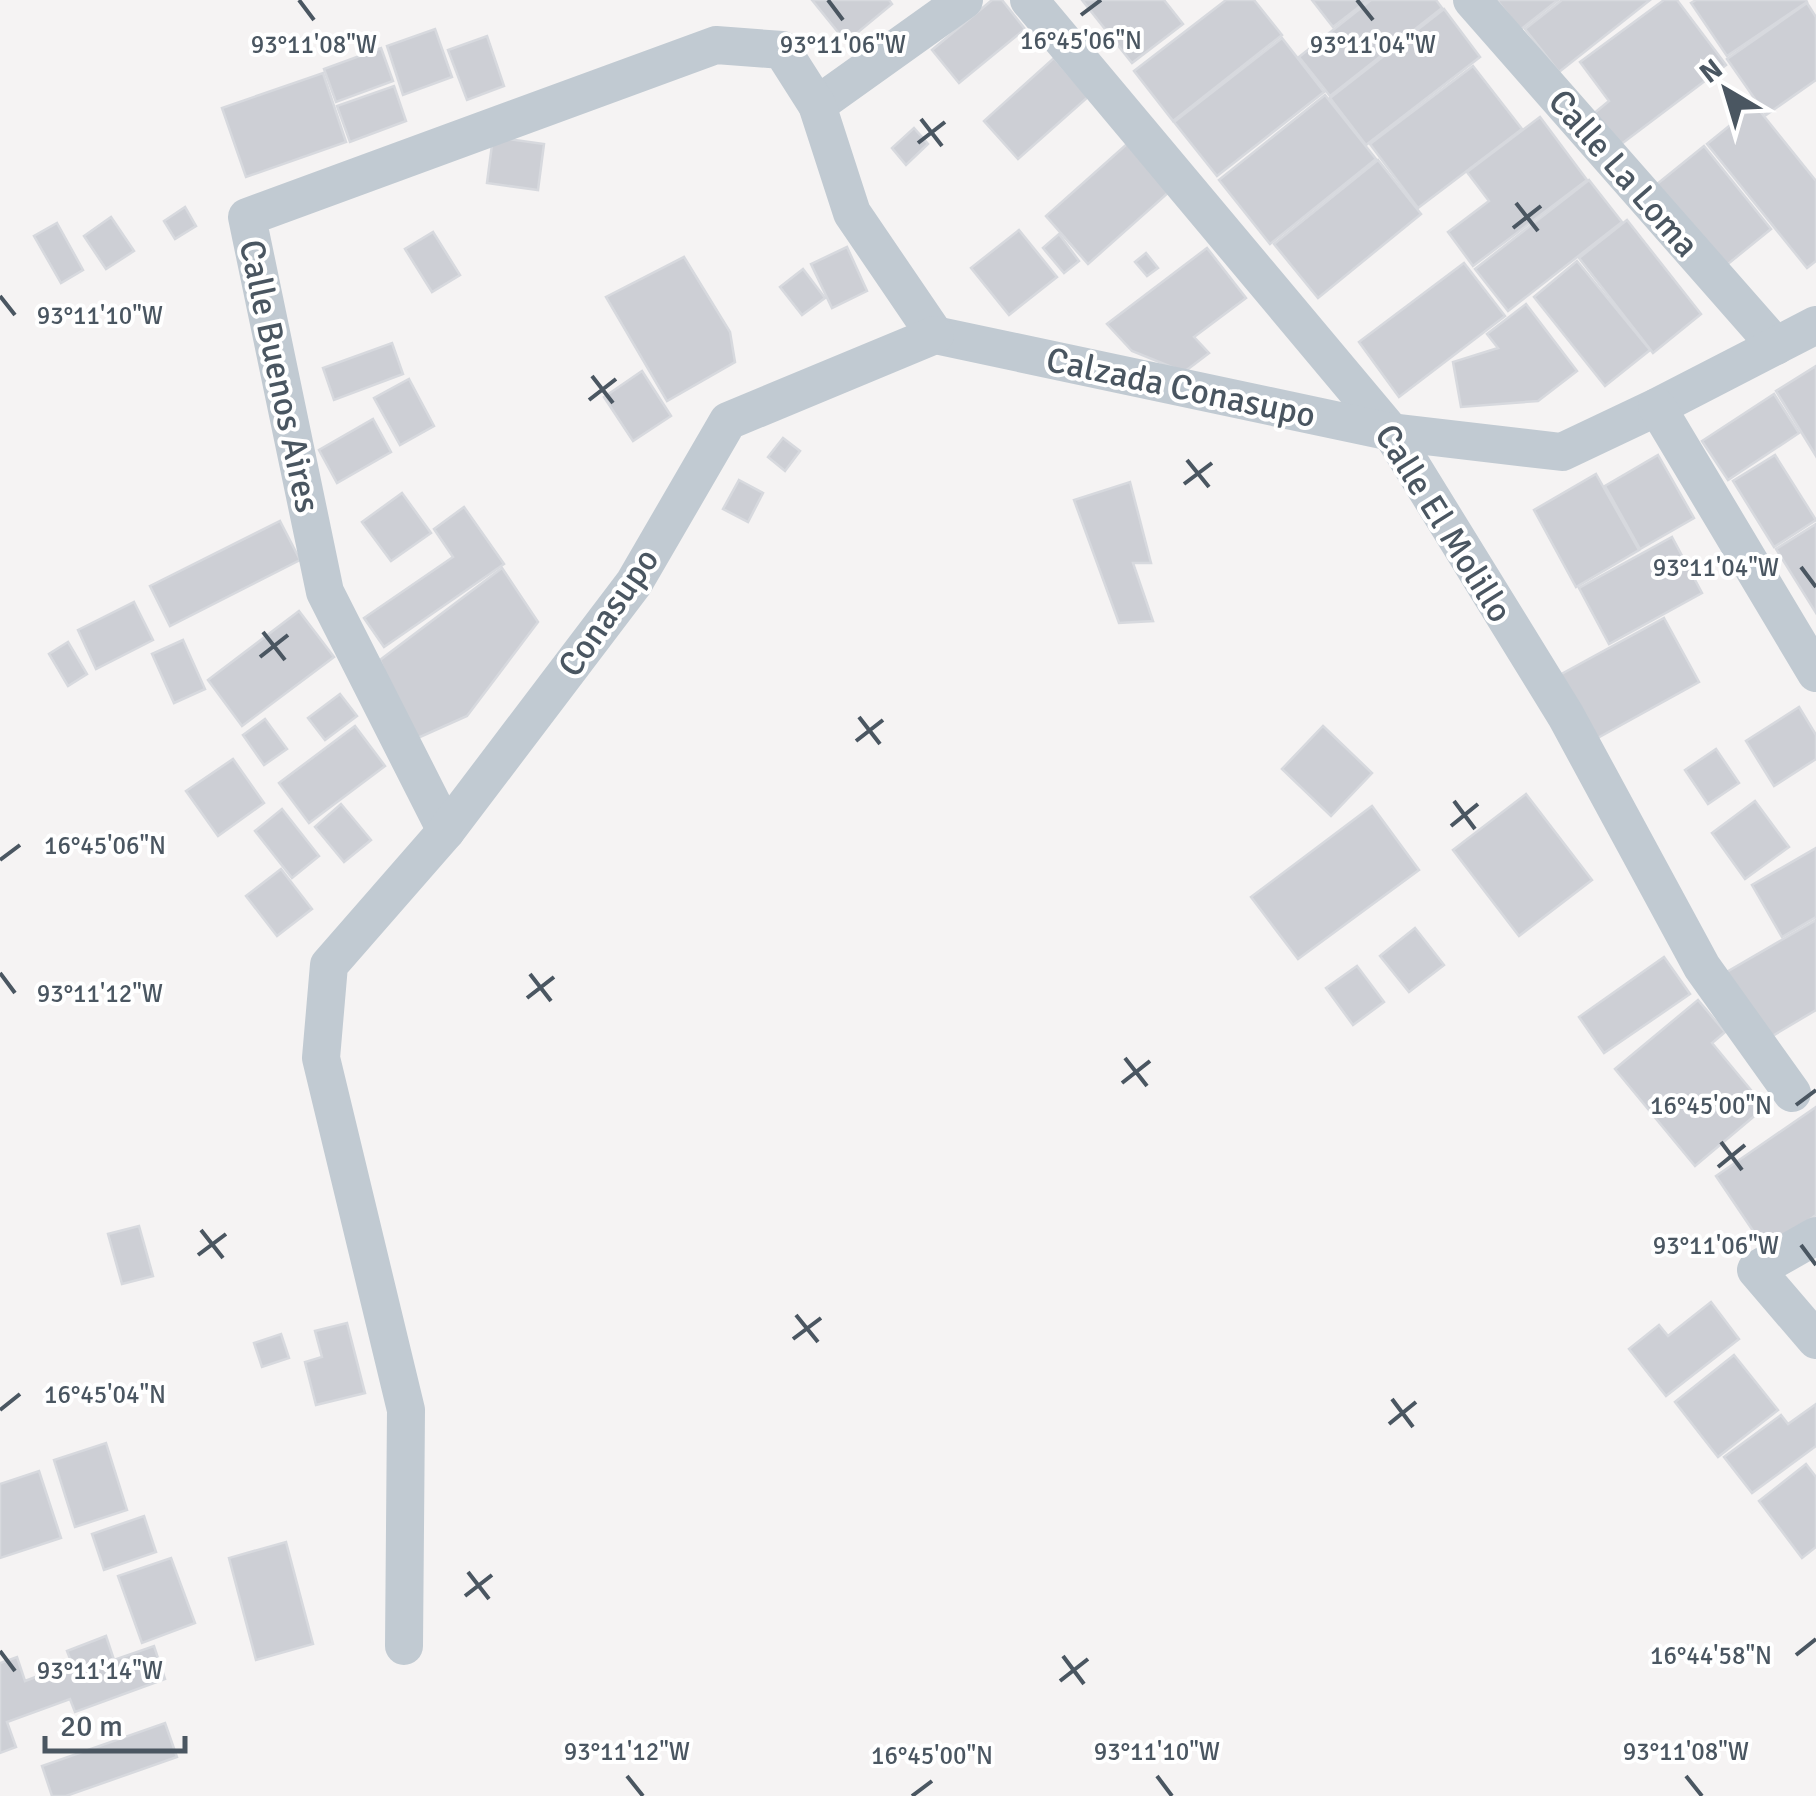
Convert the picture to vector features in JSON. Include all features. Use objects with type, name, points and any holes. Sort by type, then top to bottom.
[{"type":"street","points":[[935,335],[852,213],[817,104],[964,0]]},
{"type":"street","name":"Calle El Molillo","points":[[1029,0],[1390,432],[1566,716],[1702,967],[1792,1093]]},
{"type":"street","name":"Calle La Loma","points":[[1472,0],[1776,346]]},
{"type":"street","name":"Calle Buenos Aires","points":[[446,831],[324,592],[247,217],[716,46],[782,50],[817,104]]},
{"type":"street","name":"Calzada Conasupo","points":[[935,335],[1390,432],[1562,452],[1816,325]]},
{"type":"street","name":"Conasupo","points":[[404,1646],[406,1410],[321,1058],[329,964],[446,831],[634,583],[728,421],[935,335]]},
{"type":"street","points":[[1657,407],[1816,673]]},
{"type":"street","points":[[1816,1236],[1756,1270],[1816,1340]]},
{"type":"building","points":[[812,0],[889,0],[892,4],[846,42]]},
{"type":"building","points":[[992,0],[1002,0],[1025,29],[959,83],[932,50]]},
{"type":"building","points":[[1082,0],[1164,0],[1183,24],[1132,63]]},
{"type":"building","points":[[1226,0],[1254,0],[1282,35],[1173,121],[1134,71]]},
{"type":"building","points":[[1312,0],[1368,0],[1333,27]]},
{"type":"building","points":[[1371,0],[1436,0],[1442,8],[1330,96],[1299,57]]},
{"type":"building","points":[[1497,0],[1558,0],[1520,30]]},
{"type":"building","points":[[1562,0],[1650,0],[1559,72],[1525,29]]},
{"type":"building","points":[[1664,0],[1677,0],[1726,65],[1616,148],[1592,115],[1609,101],[1580,62]]},
{"type":"building","points":[[1807,2],[1727,56],[1691,3]]},
{"type":"building","points":[[1807,3],[1816,17],[1816,80],[1766,115],[1727,59]]},
{"type":"building","points":[[1444,9],[1480,57],[1366,145],[1330,98]]},
{"type":"building","points":[[435,29],[452,77],[403,95],[387,46]]},
{"type":"building","points":[[487,36],[504,86],[467,100],[448,50]]},
{"type":"building","points":[[1282,38],[1324,92],[1217,176],[1174,122]]},
{"type":"building","points":[[381,48],[393,81],[336,102],[324,69]]},
{"type":"building","points":[[1054,58],[1088,97],[1018,159],[984,121]]},
{"type":"building","points":[[1473,66],[1522,129],[1418,208],[1370,144]]},
{"type":"building","points":[[323,73],[346,142],[246,177],[222,108]]},
{"type":"building","points":[[394,86],[406,121],[350,142],[337,106]]},
{"type":"building","points":[[1325,95],[1376,159],[1270,244],[1219,180]]},
{"type":"building","points":[[1755,105],[1816,181],[1816,261],[1807,268],[1707,144]]},
{"type":"building","points":[[1540,117],[1587,180],[1473,266],[1448,232],[1489,201],[1467,172]]},
{"type":"building","points":[[914,128],[928,144],[906,165],[892,148]]},
{"type":"building","points":[[493,137],[544,144],[538,190],[487,183]]},
{"type":"building","points":[[1127,144],[1169,192],[1088,264],[1046,216]]},
{"type":"building","points":[[1704,146],[1771,229],[1718,272],[1651,189]]},
{"type":"building","points":[[1378,160],[1421,214],[1318,298],[1274,244]]},
{"type":"building","points":[[1589,180],[1622,222],[1508,311],[1475,269]]},
{"type":"building","points":[[185,207],[196,226],[175,239],[164,221]]},
{"type":"building","points":[[111,217],[134,251],[106,269],[84,236]]},
{"type":"building","points":[[1627,220],[1701,314],[1653,353],[1579,258]]},
{"type":"building","points":[[57,223],[83,270],[61,283],[34,236]]},
{"type":"building","points":[[1019,230],[1057,277],[1009,315],[971,268]]},
{"type":"building","points":[[433,232],[460,275],[432,292],[405,249]]},
{"type":"building","points":[[1059,234],[1079,261],[1064,273],[1043,248]]},
{"type":"building","points":[[847,247],[867,291],[832,308],[811,264]]},
{"type":"building","points":[[1207,248],[1246,298],[1194,337],[1209,353],[1184,372],[1132,351],[1107,324]]},
{"type":"building","points":[[1146,253],[1158,268],[1147,276],[1135,262]]},
{"type":"building","points":[[684,257],[730,332],[735,362],[667,401],[606,297]]},
{"type":"building","points":[[1577,261],[1650,350],[1605,386],[1534,297]]},
{"type":"building","points":[[1464,263],[1505,316],[1399,397],[1359,342]]},
{"type":"building","points":[[803,269],[825,298],[802,315],[780,287]]},
{"type":"building","points":[[1526,304],[1577,371],[1538,401],[1461,407],[1453,362],[1498,348],[1487,334]]},
{"type":"building","points":[[392,343],[403,374],[334,400],[323,368]]},
{"type":"building","points":[[1816,366],[1816,456],[1776,391]]},
{"type":"building","points":[[642,371],[671,416],[633,441],[604,397]]},
{"type":"building","points":[[409,379],[434,426],[400,445],[374,398]]},
{"type":"building","points":[[1774,394],[1799,433],[1728,480],[1702,441]]},
{"type":"building","points":[[373,419],[391,452],[337,483],[319,450]]},
{"type":"building","points":[[783,438],[800,451],[785,471],[768,457]]},
{"type":"building","points":[[1658,455],[1694,518],[1640,549],[1605,486]]},
{"type":"building","points":[[1775,455],[1816,520],[1774,547],[1733,481]]},
{"type":"building","points":[[1596,474],[1639,550],[1576,587],[1534,510]]},
{"type":"building","points":[[739,480],[763,493],[748,522],[723,509]]},
{"type":"building","points":[[1130,482],[1151,563],[1133,563],[1153,621],[1119,623],[1074,500]]},
{"type":"building","points":[[402,493],[431,533],[391,561],[362,522]]},
{"type":"building","points":[[464,507],[504,564],[384,647],[364,618],[453,557],[434,529]]},
{"type":"building","points":[[280,521],[300,560],[170,626],[150,586]]},
{"type":"building","points":[[1816,524],[1816,613],[1776,549]]},
{"type":"building","points":[[1672,537],[1702,593],[1609,644],[1579,588]]},
{"type":"building","points":[[502,568],[538,622],[467,716],[411,741],[380,660]]},
{"type":"building","points":[[134,602],[153,640],[96,669],[78,630]]},
{"type":"building","points":[[299,611],[334,657],[242,726],[208,680]]},
{"type":"building","points":[[1664,618],[1699,682],[1592,741],[1556,677]]},
{"type":"building","points":[[183,640],[205,689],[174,703],[152,654]]},
{"type":"building","points":[[68,642],[87,674],[68,686],[49,654]]},
{"type":"building","points":[[340,694],[357,716],[325,740],[308,718]]},
{"type":"building","points":[[1799,707],[1816,735],[1816,759],[1774,786],[1746,741]]},
{"type":"building","points":[[265,719],[287,749],[264,765],[243,735]]},
{"type":"building","points":[[355,726],[385,766],[309,823],[279,783]]},
{"type":"building","points":[[1323,726],[1372,773],[1331,816],[1282,769]]},
{"type":"building","points":[[1716,749],[1739,783],[1708,804],[1685,770]]},
{"type":"building","points":[[233,759],[264,803],[218,836],[186,791]]},
{"type":"building","points":[[1526,794],[1592,880],[1519,936],[1453,850]]},
{"type":"building","points":[[1755,801],[1789,847],[1745,879],[1712,833]]},
{"type":"building","points":[[341,804],[371,840],[344,862],[315,827]]},
{"type":"building","points":[[1372,806],[1419,870],[1298,959],[1251,897]]},
{"type":"building","points":[[282,809],[319,856],[292,878],[255,831]]},
{"type":"building","points":[[1816,848],[1816,917],[1782,937],[1752,885]]},
{"type":"building","points":[[281,869],[312,909],[277,936],[246,896]]},
{"type":"building","points":[[1816,920],[1816,1010],[1764,1041],[1725,973]]},
{"type":"building","points":[[1415,928],[1444,965],[1409,992],[1380,956]]},
{"type":"building","points":[[1664,957],[1690,994],[1604,1053],[1579,1017]]},
{"type":"building","points":[[1357,966],[1384,1002],[1353,1025],[1326,988]]},
{"type":"building","points":[[1698,1000],[1725,1032],[1712,1043],[1765,1107],[1695,1166],[1615,1069]]},
{"type":"building","points":[[1816,1107],[1816,1215],[1766,1250],[1716,1176]]},
{"type":"building","points":[[139,1226],[153,1276],[122,1284],[108,1234]]},
{"type":"building","points":[[1711,1302],[1739,1339],[1666,1396],[1629,1349],[1659,1325],[1668,1336]]},
{"type":"building","points":[[347,1323],[365,1393],[316,1405],[305,1362],[322,1357],[315,1331]]},
{"type":"building","points":[[281,1334],[289,1358],[262,1367],[254,1343]]},
{"type":"building","points":[[1734,1355],[1778,1410],[1718,1457],[1675,1402]]},
{"type":"building","points":[[1816,1404],[1816,1446],[1752,1493],[1724,1457],[1781,1415],[1788,1424]]},
{"type":"building","points":[[106,1443],[127,1510],[75,1527],[54,1460]]},
{"type":"building","points":[[1806,1464],[1816,1477],[1816,1547],[1802,1558],[1759,1501]]},
{"type":"building","points":[[39,1471],[61,1538],[0,1558],[0,1484]]},
{"type":"building","points":[[144,1516],[156,1552],[104,1570],[92,1534]]},
{"type":"building","points":[[286,1542],[313,1644],[256,1660],[229,1558]]},
{"type":"building","points":[[171,1558],[195,1623],[142,1643],[118,1576]]},
{"type":"building","points":[[106,1636],[114,1660],[154,1646],[165,1679],[75,1712],[70,1699],[7,1722],[16,1747],[0,1753],[0,1663],[17,1657],[25,1681],[70,1664],[73,1675],[76,1674],[67,1651]]},
{"type":"building","points":[[165,1723],[177,1757],[66,1796],[52,1796],[42,1766]]}]
